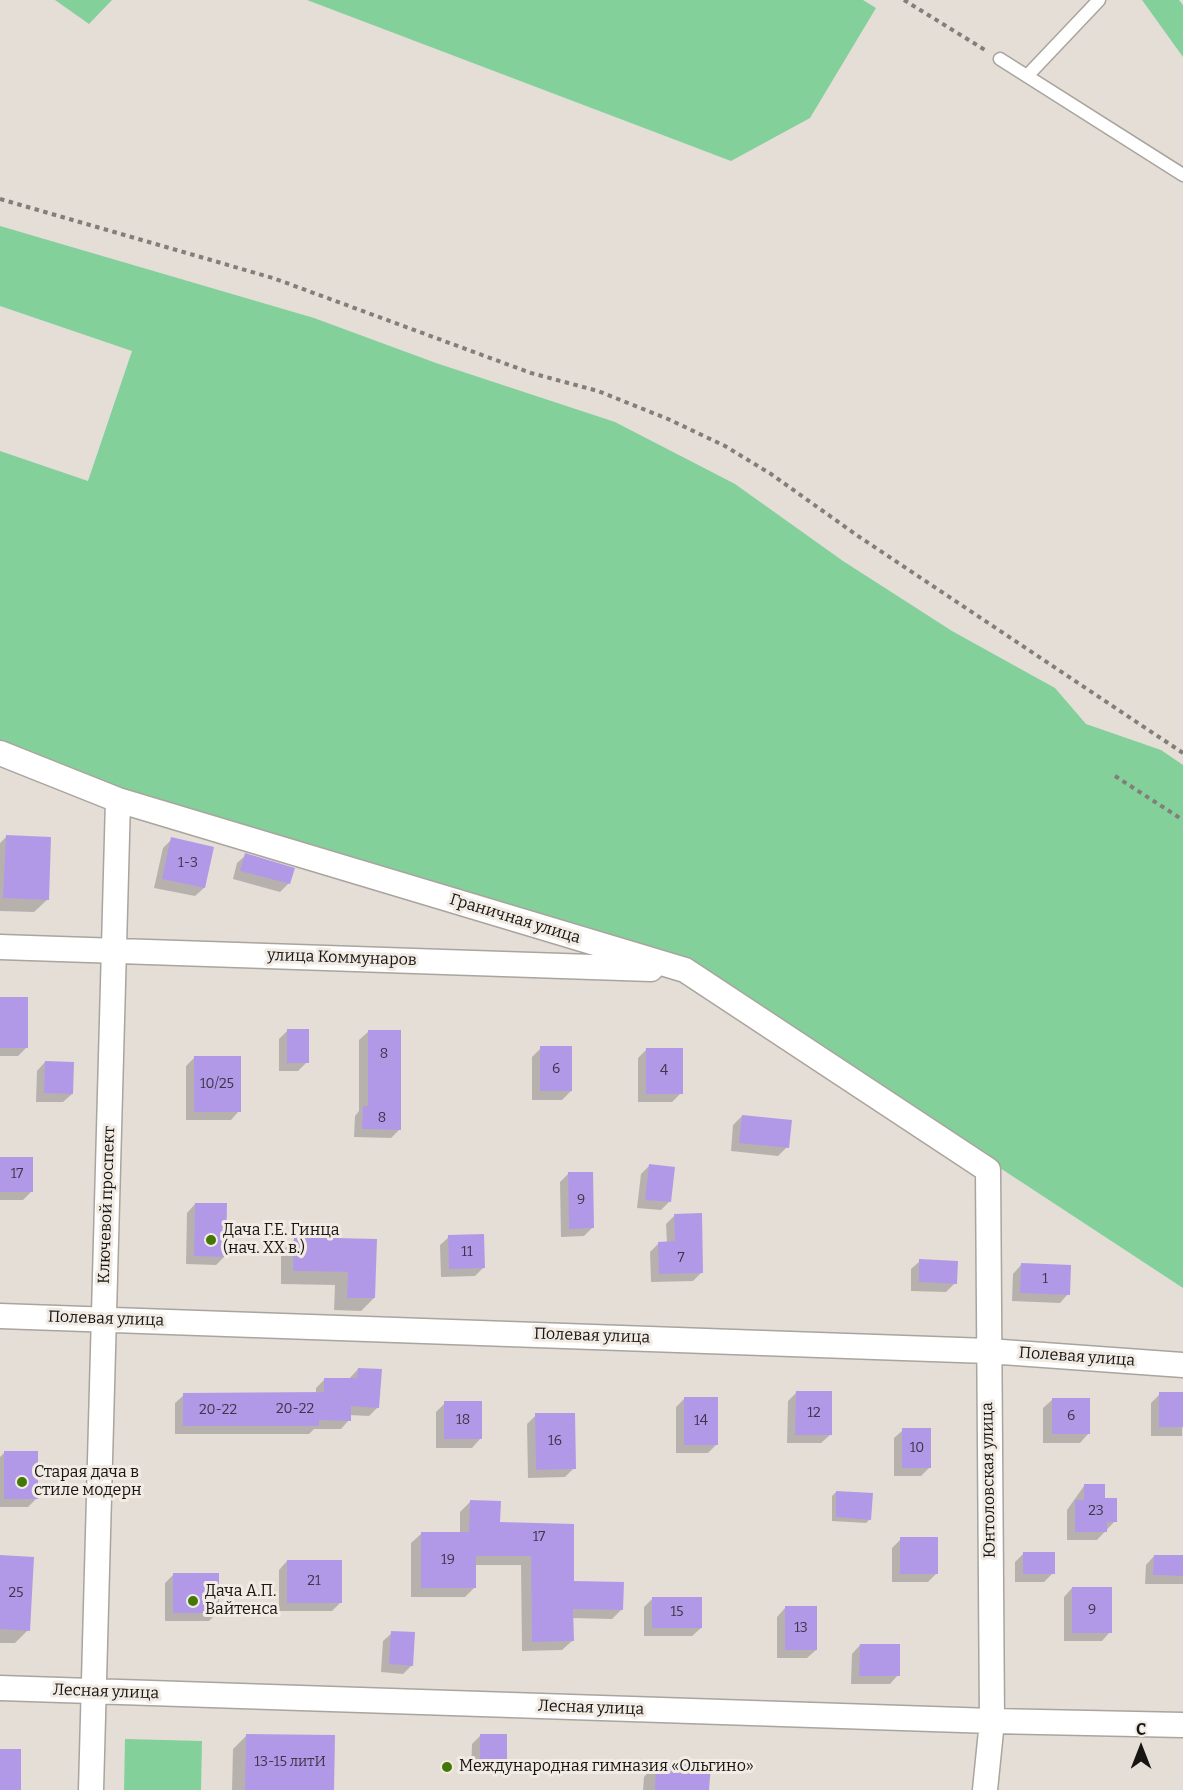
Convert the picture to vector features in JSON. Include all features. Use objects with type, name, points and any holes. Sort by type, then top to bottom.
[{"type":"street","name":"Граничная улица","points":[[0,753],[118,800],[684,970],[988,1170]]},
{"type":"street","name":"Ключевой проспект","points":[[91,1790],[118,800]]},
{"type":"street","name":"улица Коммунаров","points":[[0,947],[684,970]]},
{"type":"street","name":"Юнтоловская улица","points":[[985,1790],[992,1721],[988,1170]]},
{"type":"street","name":"Полевая улица","points":[[0,1316],[988,1351],[1183,1365]]},
{"type":"street","name":"Лесная улица","points":[[0,1688],[992,1721],[1183,1725]]},
{"type":"lane","points":[[1027,76],[1099,0]]},
{"type":"lane","points":[[1000,59],[1183,175]]},
{"type":"path","points":[[904,0],[1000,59]]},
{"type":"path","points":[[0,199],[273,278],[531,373],[598,391],[668,419],[725,446],[771,474],[858,536],[1183,753]]},
{"type":"path","points":[[1115,776],[1183,820]]},
{"type":"green space","points":[[55,0],[112,0],[89,24]]},
{"type":"green space","points":[[307,0],[863,0],[876,8],[810,118],[731,161]]},
{"type":"green space","points":[[1142,0],[1179,0],[1183,5],[1183,57]]},
{"type":"green space","points":[[0,226],[314,318],[436,363],[615,422],[735,484],[843,561],[952,631],[1055,688],[1086,724],[1161,750],[1183,765],[1183,1288],[686,962],[121,788],[0,741],[0,451],[88,481],[132,351],[0,306]]},
{"type":"green space","points":[[125,1739],[202,1741],[201,1790],[124,1790]]},
{"type":"building","points":[[6,835],[51,837],[49,900],[3,898]]},
{"type":"building","points":[[171,837],[214,847],[205,888],[162,879]]},
{"type":"building","points":[[245,853],[295,868],[290,884],[240,871]]},
{"type":"building","points":[[0,997],[28,997],[28,1048],[0,1048]]},
{"type":"building","points":[[287,1029],[309,1029],[309,1063],[287,1063]]},
{"type":"building","points":[[368,1030],[401,1030],[401,1130],[362,1129],[363,1106],[368,1106]]},
{"type":"building","points":[[540,1046],[572,1046],[572,1091],[540,1091]]},
{"type":"building","points":[[646,1048],[683,1048],[683,1094],[646,1094]]},
{"type":"building","points":[[194,1056],[241,1056],[241,1112],[194,1112]]},
{"type":"building","points":[[45,1061],[74,1062],[73,1094],[44,1093]]},
{"type":"building","points":[[742,1115],[792,1120],[789,1148],[739,1143]]},
{"type":"building","points":[[0,1157],[33,1157],[33,1192],[0,1192]]},
{"type":"building","points":[[649,1164],[675,1167],[671,1202],[645,1200]]},
{"type":"building","points":[[568,1172],[593,1172],[594,1228],[569,1229]]},
{"type":"building","points":[[195,1203],[227,1203],[226,1257],[194,1256]]},
{"type":"building","points":[[702,1213],[703,1273],[659,1274],[658,1242],[675,1241],[674,1214]]},
{"type":"building","points":[[484,1234],[485,1268],[449,1269],[448,1235]]},
{"type":"building","points":[[294,1237],[377,1239],[375,1298],[347,1298],[348,1272],[293,1271]]},
{"type":"building","points":[[919,1259],[958,1261],[957,1284],[919,1282]]},
{"type":"building","points":[[1021,1263],[1071,1265],[1070,1295],[1020,1293]]},
{"type":"building","points":[[358,1368],[382,1369],[379,1408],[351,1406],[351,1421],[319,1420],[319,1426],[183,1426],[183,1393],[324,1392],[324,1378],[357,1378]]},
{"type":"building","points":[[796,1391],[832,1391],[832,1435],[795,1435]]},
{"type":"building","points":[[1159,1392],[1183,1392],[1183,1427],[1159,1427]]},
{"type":"building","points":[[684,1397],[718,1397],[718,1445],[684,1445]]},
{"type":"building","points":[[1052,1398],[1090,1398],[1090,1434],[1052,1434]]},
{"type":"building","points":[[444,1401],[482,1401],[482,1439],[444,1439]]},
{"type":"building","points":[[535,1413],[575,1413],[576,1469],[536,1470]]},
{"type":"building","points":[[902,1428],[931,1428],[931,1468],[902,1468]]},
{"type":"building","points":[[4,1451],[38,1451],[38,1499],[4,1499]]},
{"type":"building","points":[[1084,1484],[1105,1484],[1105,1498],[1117,1498],[1117,1522],[1107,1522],[1107,1532],[1075,1532],[1075,1500],[1084,1500]]},
{"type":"building","points":[[836,1491],[873,1493],[871,1520],[836,1517]]},
{"type":"building","points":[[470,1500],[501,1501],[500,1522],[574,1524],[574,1581],[624,1582],[623,1610],[573,1609],[574,1641],[532,1642],[531,1556],[476,1556],[476,1588],[421,1588],[421,1532],[469,1532]]},
{"type":"building","points":[[900,1537],[938,1537],[938,1574],[900,1574]]},
{"type":"building","points":[[1023,1552],[1055,1552],[1055,1574],[1023,1574]]},
{"type":"building","points":[[0,1555],[34,1557],[30,1631],[0,1629]]},
{"type":"building","points":[[1154,1555],[1183,1555],[1183,1576],[1153,1575]]},
{"type":"building","points":[[287,1560],[342,1560],[342,1603],[287,1603]]},
{"type":"building","points":[[173,1573],[219,1573],[219,1613],[173,1613]]},
{"type":"building","points":[[1072,1587],[1112,1587],[1112,1633],[1072,1633]]},
{"type":"building","points":[[652,1597],[702,1597],[702,1628],[652,1628]]},
{"type":"building","points":[[785,1606],[817,1606],[817,1650],[785,1650]]},
{"type":"building","points":[[391,1631],[415,1632],[413,1666],[389,1664]]},
{"type":"building","points":[[860,1644],[900,1644],[900,1676],[859,1676]]},
{"type":"building","points":[[246,1734],[335,1735],[334,1790],[245,1790]]},
{"type":"building","points":[[480,1734],[507,1734],[507,1765],[480,1764]]},
{"type":"building","points":[[0,1749],[21,1749],[21,1790],[0,1790]]},
{"type":"building","points":[[656,1762],[711,1765],[709,1790],[655,1790]]},
{"type":"place","name":"Дача Г.Е. Гинца (нач. XX в.)","points":[[211,1240]]},
{"type":"place","name":"Старая дача в стиле модерн","points":[[22,1482]]},
{"type":"place","name":"Дача А.П. Вайтенса","points":[[193,1601]]},
{"type":"place","name":"Международная гимназия «Ольгино»","points":[[447,1767]]}]
